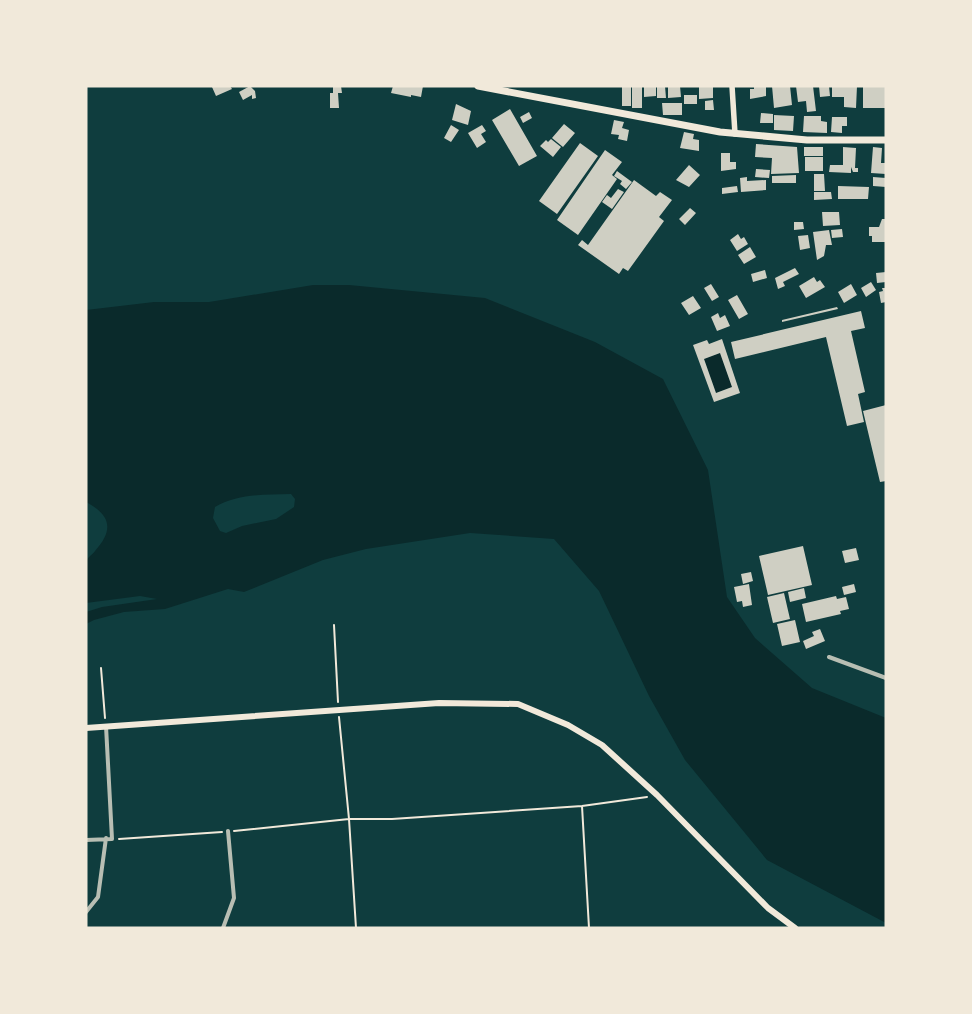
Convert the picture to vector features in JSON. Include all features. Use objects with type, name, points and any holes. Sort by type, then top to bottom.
[{"type":"highway","points":[[478,86],[735,134],[807,140],[886,140]]},
{"type":"main road","points":[[732,86],[735,134]]},
{"type":"main road","points":[[86,728],[439,703],[518,704],[568,725],[602,745],[657,795],[768,908],[794,928]]},
{"type":"street","points":[[829,657],[886,678]]},
{"type":"street","points":[[86,840],[112,839],[106,726]]},
{"type":"street","points":[[224,928],[234,898],[228,831]]},
{"type":"street","points":[[86,912],[98,897],[106,838]]},
{"type":"path","points":[[334,625],[356,928]]},
{"type":"path","points":[[101,668],[106,726]]},
{"type":"path","points":[[112,839],[228,831],[349,819],[392,819],[582,806],[657,795]]},
{"type":"path","points":[[582,806],[589,928]]},
{"type":"water","points":[[313,285],[349,285],[485,298],[595,342],[663,379],[708,470],[727,597],[755,638],[812,688],[886,718],[886,923],[767,860],[685,760],[649,696],[599,591],[554,539],[470,533],[366,549],[323,560],[244,592],[228,589],[165,609],[124,612],[86,624],[86,612],[102,607],[157,599],[140,596],[86,603],[86,563],[105,536],[107,524],[101,512],[86,502],[86,310],[154,302],[209,302]],"holes":[[[291,494],[295,499],[294,507],[276,519],[242,526],[226,533],[220,531],[213,518],[215,507],[233,499],[261,495]]]},
{"type":"water","points":[[720,353],[732,387],[716,393],[704,359]]},
{"type":"building","points":[[230,86],[232,89],[216,96],[212,87]]},
{"type":"building","points":[[250,86],[255,91],[256,98],[252,99],[252,95],[243,100],[239,92]]},
{"type":"building","points":[[333,86],[341,86],[342,93],[338,93],[339,108],[330,108],[330,93],[333,93]]},
{"type":"building","points":[[393,86],[423,86],[421,97],[391,93]]},
{"type":"building","points":[[622,86],[631,86],[631,106],[622,106]]},
{"type":"building","points":[[632,86],[642,86],[642,108],[632,108]]},
{"type":"building","points":[[644,86],[656,86],[656,96],[644,97]]},
{"type":"building","points":[[657,86],[665,86],[666,98],[657,98]]},
{"type":"building","points":[[668,86],[680,86],[681,97],[668,98]]},
{"type":"building","points":[[699,86],[713,86],[713,98],[699,99]]},
{"type":"building","points":[[754,86],[766,86],[766,96],[750,99],[750,89],[754,89]]},
{"type":"building","points":[[772,86],[790,86],[792,105],[774,108]]},
{"type":"building","points":[[796,86],[813,86],[816,111],[807,112],[806,101],[798,102]]},
{"type":"building","points":[[819,86],[829,86],[830,96],[820,97]]},
{"type":"building","points":[[832,86],[857,86],[856,108],[844,107],[844,97],[832,97]]},
{"type":"building","points":[[863,86],[886,86],[886,108],[863,108]]},
{"type":"building","points":[[684,95],[697,95],[697,104],[684,104]]},
{"type":"building","points":[[713,100],[714,110],[705,110],[705,101]]},
{"type":"building","points":[[662,103],[682,103],[682,115],[663,115]]},
{"type":"building","points":[[456,104],[471,111],[468,125],[452,120]]},
{"type":"building","points":[[510,109],[537,156],[519,166],[492,120]]},
{"type":"building","points":[[529,112],[532,118],[523,123],[520,117]]},
{"type":"building","points":[[761,113],[773,114],[773,123],[760,123]]},
{"type":"building","points":[[774,115],[794,116],[793,131],[774,130]]},
{"type":"building","points":[[804,116],[821,116],[821,121],[827,122],[827,133],[803,132]]},
{"type":"building","points":[[832,117],[847,117],[847,126],[842,126],[842,133],[831,132]]},
{"type":"building","points":[[614,120],[624,122],[622,128],[629,130],[627,141],[618,139],[619,135],[611,134]]},
{"type":"building","points":[[564,124],[575,133],[563,147],[552,138]]},
{"type":"building","points":[[451,125],[459,130],[451,142],[444,138]]},
{"type":"building","points":[[482,125],[486,131],[481,134],[486,142],[477,148],[468,133]]},
{"type":"building","points":[[684,132],[694,134],[693,139],[699,140],[699,151],[680,148]]},
{"type":"building","points":[[551,139],[561,147],[553,157],[540,146],[546,140],[548,142]]},
{"type":"building","points":[[580,143],[598,156],[557,214],[539,201]]},
{"type":"building","points":[[756,144],[797,147],[799,173],[771,174],[772,158],[755,157]]},
{"type":"building","points":[[804,147],[823,147],[823,156],[804,156]]},
{"type":"building","points":[[843,147],[856,148],[855,168],[858,168],[858,172],[853,172],[851,167],[851,173],[829,172],[830,165],[843,165]]},
{"type":"building","points":[[873,147],[882,148],[881,163],[886,163],[886,174],[871,173]]},
{"type":"building","points":[[605,150],[622,162],[612,175],[617,179],[578,235],[557,220]]},
{"type":"building","points":[[721,153],[730,153],[730,162],[736,162],[736,169],[721,171]]},
{"type":"building","points":[[805,157],[823,157],[823,171],[805,171]]},
{"type":"building","points":[[689,165],[700,175],[689,187],[676,180]]},
{"type":"building","points":[[756,169],[770,170],[769,178],[755,177]]},
{"type":"building","points":[[617,171],[632,182],[626,189],[620,184],[622,181],[614,176]]},
{"type":"building","points":[[814,174],[824,174],[825,191],[814,191]]},
{"type":"building","points":[[796,175],[796,183],[772,183],[772,176]]},
{"type":"building","points":[[747,177],[747,181],[766,180],[766,190],[741,192],[740,178]]},
{"type":"building","points":[[873,177],[886,178],[886,187],[873,186]]},
{"type":"building","points":[[634,180],[656,196],[660,192],[672,200],[659,217],[664,221],[628,271],[623,268],[619,274],[578,245],[582,240],[588,245]]},
{"type":"building","points":[[737,186],[738,192],[722,194],[722,188]]},
{"type":"building","points":[[838,186],[869,187],[868,199],[838,199]]},
{"type":"building","points":[[618,189],[624,192],[612,209],[602,202],[607,195],[611,198]]},
{"type":"building","points":[[814,192],[831,192],[832,199],[814,200]]},
{"type":"building","points":[[690,208],[696,213],[685,225],[679,219]]},
{"type":"building","points":[[822,212],[839,212],[840,225],[823,226]]},
{"type":"building","points":[[882,219],[886,219],[886,242],[872,242],[872,236],[869,236],[869,227],[879,227]]},
{"type":"building","points":[[794,222],[803,222],[804,229],[794,230]]},
{"type":"building","points":[[842,229],[843,237],[832,238],[831,230]]},
{"type":"building","points":[[829,230],[832,245],[826,245],[824,256],[817,260],[813,232]]},
{"type":"building","points":[[738,234],[741,239],[744,237],[748,244],[737,251],[730,240]]},
{"type":"building","points":[[808,235],[810,248],[800,250],[798,236]]},
{"type":"building","points":[[750,247],[756,257],[744,264],[738,255]]},
{"type":"building","points":[[795,268],[799,274],[783,282],[785,286],[778,289],[775,278]]},
{"type":"building","points":[[765,270],[767,278],[753,282],[751,274]]},
{"type":"building","points":[[886,272],[886,282],[877,283],[876,273]]},
{"type":"building","points":[[814,277],[817,282],[820,280],[825,287],[806,298],[799,286]]},
{"type":"building","points":[[871,282],[876,290],[866,297],[861,288]]},
{"type":"building","points":[[711,284],[719,297],[712,301],[704,288]]},
{"type":"building","points":[[851,284],[857,295],[844,303],[838,292]]},
{"type":"building","points":[[882,288],[886,288],[886,302],[881,303],[879,292],[883,291]]},
{"type":"building","points":[[737,295],[748,314],[739,319],[728,300]]},
{"type":"building","points":[[693,296],[701,308],[689,315],[681,303]]},
{"type":"building","points":[[837,307],[838,309],[782,322],[782,320]]},
{"type":"building","points":[[861,311],[865,328],[851,331],[865,392],[858,394],[864,422],[847,426],[826,337],[735,359],[731,342]]},
{"type":"building","points":[[718,313],[720,318],[725,315],[730,326],[717,331],[711,317]]},
{"type":"building","points":[[722,339],[740,393],[714,402],[693,345],[707,340],[709,344]],"holes":[[[720,353],[732,387],[716,393],[704,359]]]},
{"type":"building","points":[[886,405],[886,481],[880,482],[863,411]]},
{"type":"building","points":[[803,546],[812,585],[768,595],[759,556]]},
{"type":"building","points":[[856,548],[859,560],[845,563],[842,551]]},
{"type":"building","points":[[751,572],[753,581],[743,584],[741,574]]},
{"type":"building","points":[[749,584],[752,605],[743,607],[742,601],[737,602],[734,587]]},
{"type":"building","points":[[854,584],[856,592],[844,595],[842,587]]},
{"type":"building","points":[[804,588],[806,598],[790,602],[788,592]]},
{"type":"building","points":[[784,593],[790,619],[773,623],[767,597]]},
{"type":"building","points":[[836,596],[837,599],[846,597],[849,609],[840,611],[841,614],[806,622],[802,604]]},
{"type":"building","points":[[795,620],[800,642],[782,646],[777,624]]},
{"type":"building","points":[[820,629],[825,641],[806,649],[803,641],[814,636],[812,632]]}]
